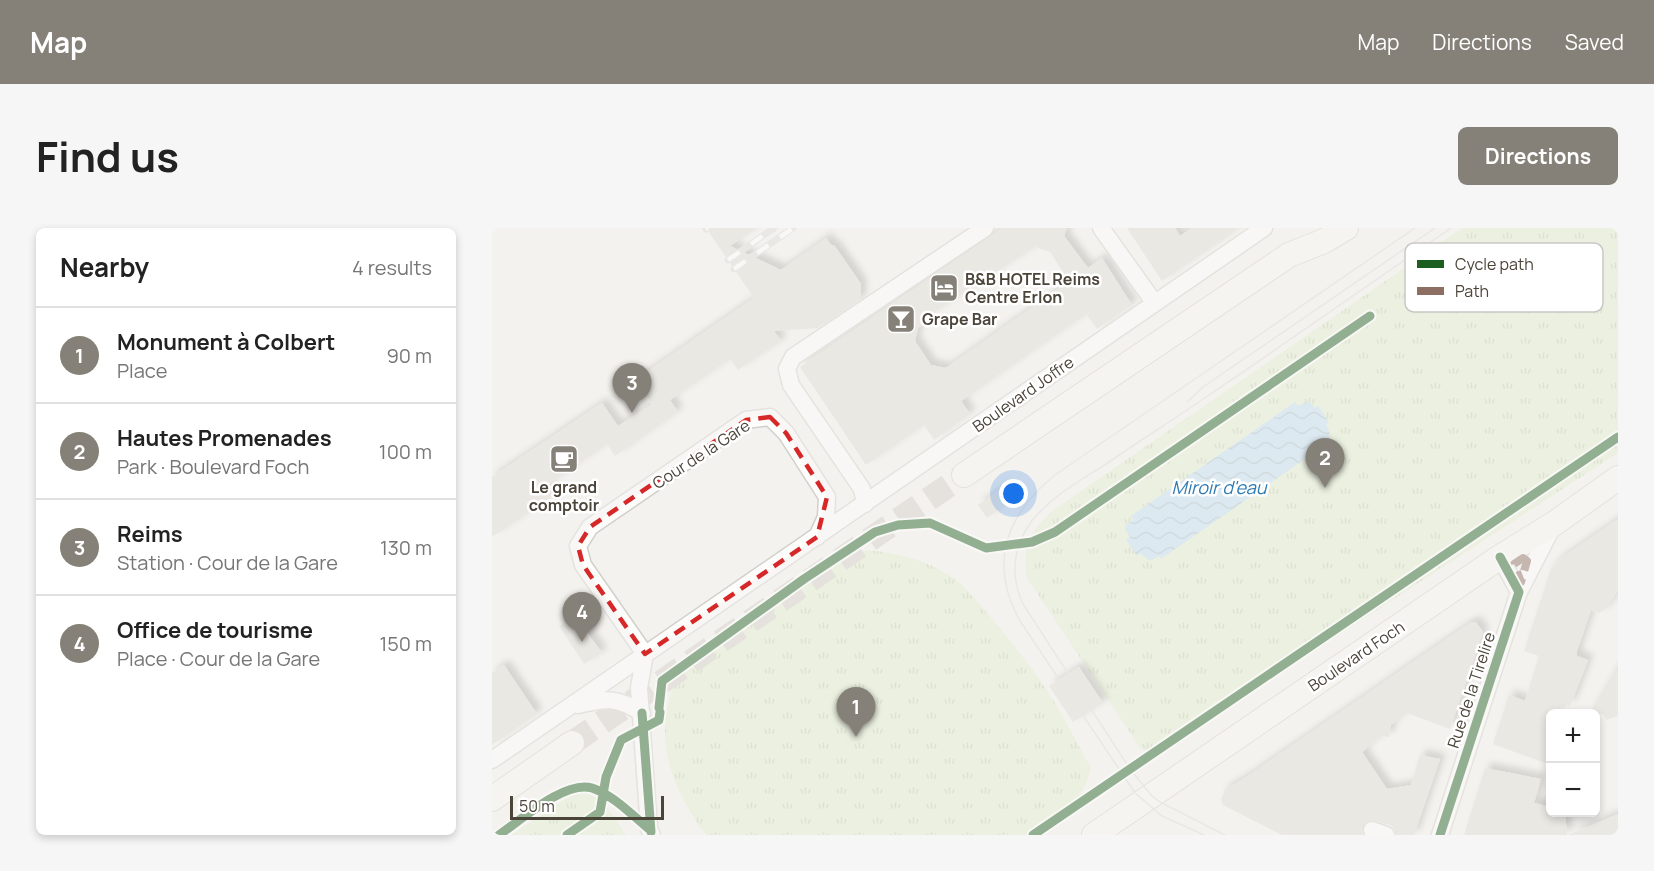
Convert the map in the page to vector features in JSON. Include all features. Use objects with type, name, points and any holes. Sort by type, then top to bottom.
[{"type":"main road","name":"Boulevard Joffre","points":[[1289,255],[1311,228]]},
{"type":"main road","name":"Boulevard Joffre","points":[[964,475],[1289,255],[1324,241],[1346,228]]},
{"type":"main road","name":"Boulevard Foch","points":[[1094,835],[1618,478]]},
{"type":"main road","points":[[492,799],[572,743]]},
{"type":"street","points":[[866,504],[862,489],[791,385],[787,369],[794,357],[985,228]]},
{"type":"street","points":[[1101,228],[1154,302]]},
{"type":"street","name":"Boulevard Joffre","points":[[817,537],[1264,228]]},
{"type":"street","name":"Cour de la Gare","points":[[645,654],[583,565],[578,546],[590,527],[746,420],[770,417],[786,433],[827,497],[826,517],[817,537]]},
{"type":"street","name":"Rue de la Tirelire","points":[[1440,835],[1519,592],[1555,523]]},
{"type":"street","points":[[492,760],[817,537]]},
{"type":"street","points":[[1500,558],[1519,592]]},
{"type":"street","points":[[645,654],[639,688],[649,829],[652,835]]},
{"type":"street","points":[[569,707],[598,700],[623,701],[642,713]]},
{"type":"highlighted area","points":[[770,417],[786,433],[827,497],[817,537],[645,654],[583,565],[578,546],[590,527],[746,420]]},
{"type":"green space","points":[[1462,228],[1618,228],[1618,453],[1172,744],[1149,751],[1140,748],[1027,578],[1025,558],[1033,533],[1052,511],[1405,267],[1405,312],[1603,312],[1603,243],[1440,243]]},
{"type":"green space","points":[[867,550],[900,555],[931,565],[956,580],[971,594],[1020,653],[1054,701],[1091,768],[1086,784],[1075,802],[1026,835],[706,835],[682,797],[667,755],[665,724],[677,670],[852,555]]},
{"type":"green space","points":[[576,792],[585,793],[600,800],[626,835],[511,835]]},
{"type":"water","name":"Miroir d'eau","points":[[1309,401],[1315,408],[1318,406],[1329,422],[1326,424],[1330,434],[1329,438],[1323,442],[1325,445],[1161,559],[1159,556],[1150,561],[1140,553],[1137,556],[1126,540],[1130,537],[1125,529],[1126,525],[1133,520],[1131,516],[1295,402],[1298,406]]},
{"type":"building","points":[[706,228],[756,228],[730,246],[781,270],[826,238],[832,246],[834,245],[861,284],[861,299],[818,328],[774,331],[781,341],[738,370],[730,359],[670,400],[678,412],[615,456],[607,444],[546,486],[553,496],[492,537],[492,477],[602,403],[618,426],[652,404],[635,380],[754,298]]},
{"type":"building","points":[[1003,228],[1067,228],[1064,236],[1088,268],[1102,258],[1132,305],[1097,329],[1086,314],[961,401],[970,414],[934,440],[924,425],[866,465],[800,367]],"holes":[[[1035,247],[1050,252],[1063,272],[1061,287],[946,368],[931,365],[915,341],[918,328],[926,322],[924,319]]]},
{"type":"building","points":[[1127,228],[1175,228],[1180,236],[1192,228],[1239,228],[1162,281]]},
{"type":"building","points":[[1005,486],[1014,499],[987,518],[978,505]]},
{"type":"building","points":[[1618,519],[1618,590],[1606,609],[1599,613],[1591,610],[1577,651],[1577,656],[1588,660],[1570,706],[1562,702],[1559,709],[1546,709],[1545,763],[1493,744],[1509,695],[1525,701],[1539,656],[1524,651],[1551,569],[1560,559]]},
{"type":"building","points":[[575,616],[602,653],[584,664],[559,626]]},
{"type":"building","points":[[1476,622],[1483,632],[1450,729],[1407,713],[1391,725],[1389,737],[1381,736],[1362,752],[1387,789],[1411,785],[1420,755],[1440,759],[1414,835],[1396,835],[1390,825],[1371,820],[1362,826],[1363,835],[1282,835],[1223,805],[1221,799],[1225,790],[1470,623]]},
{"type":"building","points":[[1618,664],[1618,715],[1607,720],[1603,714],[1600,714],[1600,709],[1592,709]]},
{"type":"building","points":[[504,665],[537,714],[492,745],[492,673]]},
{"type":"building","points":[[1079,667],[1103,703],[1073,722],[1049,686]]},
{"type":"building","points":[[1485,768],[1541,779],[1534,803],[1546,806],[1546,817],[1565,817],[1567,835],[1464,835]]},
{"type":"building","points":[[1618,814],[1618,835],[1568,835]]},
{"type":"tunnel","points":[[572,743],[964,475]]},
{"type":"tram line","points":[[1204,835],[1162,816],[1135,793],[1020,621],[1010,600],[1005,579],[1004,560],[1007,541],[1024,507],[1055,475],[1415,228]]},
{"type":"tram line","points":[[1413,243],[1435,228]]},
{"type":"tram line","points":[[1429,243],[1451,228]]},
{"type":"tram line","points":[[1187,402],[1203,387],[1405,249]]},
{"type":"tram line","points":[[1225,835],[1160,802],[1152,796],[1130,769],[1023,604],[1015,572],[1020,541],[1039,513],[1066,490],[1242,373],[1405,260]]},
{"type":"railway","points":[[728,260],[774,228]]},
{"type":"railway","points":[[734,269],[793,228]]},
{"type":"marked path","points":[[1523,558],[1527,561],[1521,582],[1514,564],[1523,558]]},
{"type":"cycle path","points":[[659,708],[662,681],[804,579],[875,532],[898,525],[930,523],[986,548],[1032,542],[1055,532],[1370,316]]},
{"type":"cycle path","points":[[1033,835],[1618,437]]},
{"type":"cycle path","points":[[1440,835],[1519,592],[1500,557]]},
{"type":"cycle path","points":[[567,835],[600,812],[606,777],[621,740],[659,720],[660,712]]},
{"type":"cycle path","points":[[642,713],[651,832]]},
{"type":"cycle path","points":[[499,835],[557,795],[581,787],[592,788],[607,795],[649,829]]},
{"type":"place","name":"B&B HOTEL Reims Centre Erlon","points":[[944,288]]},
{"type":"place","name":"Grape Bar","points":[[901,319]]},
{"type":"place","name":"Reims","points":[[632,413]]},
{"type":"place","name":"Le grand comptoir","points":[[564,459]]},
{"type":"place","name":"Hautes Promenades","points":[[1325,488]]},
{"type":"place","name":"Office de tourisme","points":[[582,642]]},
{"type":"place","name":"Monument à Colbert","points":[[856,737]]}]
